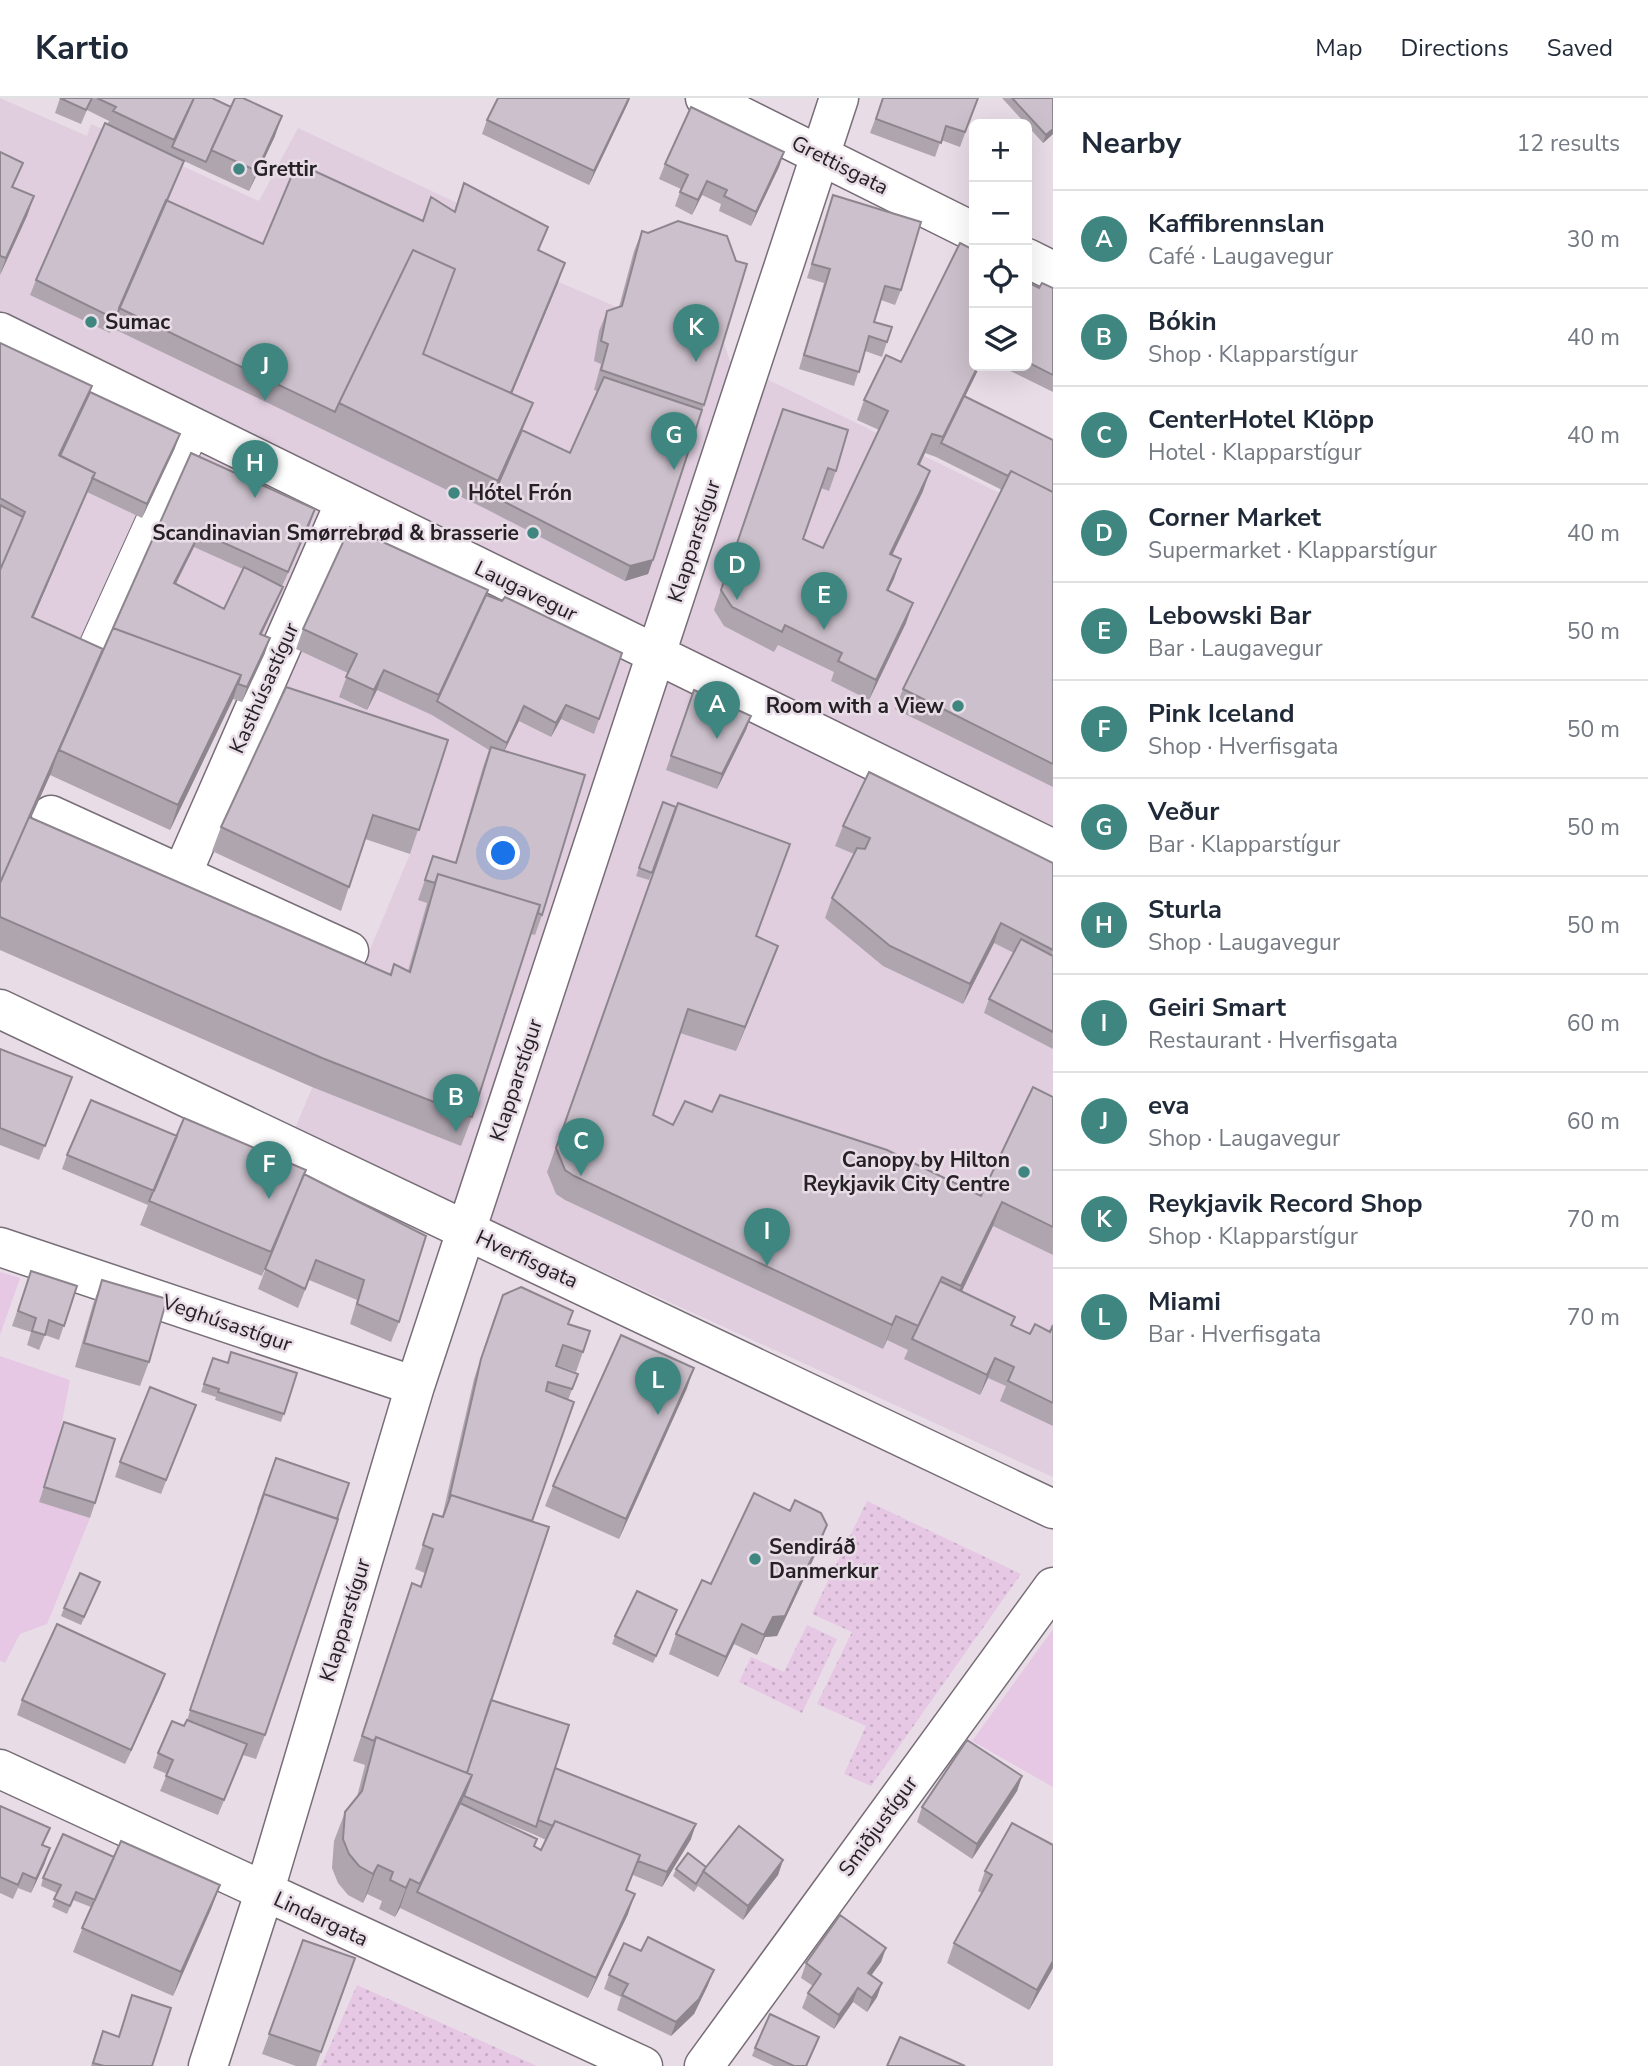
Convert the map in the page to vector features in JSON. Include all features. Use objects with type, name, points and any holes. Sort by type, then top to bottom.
[{"type":"street","name":"Grettisgata","points":[[705,98],[969,230]]},
{"type":"street","name":"Klapparstígur","points":[[208,2066],[264,1893],[415,1385],[839,98]]},
{"type":"street","points":[[1032,260],[1053,271]]},
{"type":"street","name":"Laugavegur","points":[[0,332],[1053,849]]},
{"type":"street","name":"Kasthúsastígur","points":[[182,874],[345,502]]},
{"type":"street","points":[[51,815],[349,951]]},
{"type":"street","name":"Hverfisgata","points":[[0,1009],[1053,1509]]},
{"type":"street","name":"Veghúsastígur","points":[[0,1247],[415,1385]]},
{"type":"street","name":"Smiðjustígur","points":[[704,2066],[1053,1587]]},
{"type":"street","name":"Lindargata","points":[[0,1769],[643,2066]]},
{"type":"lane","points":[[92,653],[195,426]]},
{"type":"shaded area","points":[[0,98],[87,136],[91,124],[259,201],[298,128],[457,203],[541,247],[531,270],[619,308],[634,251],[641,253],[723,340],[730,361],[1053,519],[1053,1477],[294,1131],[410,854],[439,764],[104,652],[19,845],[0,522]]},
{"type":"shaded area","points":[[0,1272],[20,1278],[0,1335]]},
{"type":"shaded area","points":[[0,1356],[70,1380],[59,1437],[39,1501],[90,1518],[47,1624],[20,1634],[5,1663],[0,1661]]},
{"type":"shaded area","points":[[867,1501],[1021,1574],[871,1786],[844,1774],[866,1726],[817,1704],[852,1632],[812,1614]]},
{"type":"shaded area","points":[[807,1625],[837,1639],[802,1713],[739,1682],[751,1657],[784,1672]]},
{"type":"shaded area","points":[[1053,1629],[1053,1787],[972,1741]]},
{"type":"shaded area","points":[[357,1985],[537,2066],[321,2066]]},
{"type":"building","points":[[60,98],[92,98],[86,110]]},
{"type":"building","points":[[97,98],[194,98],[174,140],[113,111],[116,107]]},
{"type":"building","points":[[194,98],[212,98],[231,107],[206,162],[172,147]]},
{"type":"building","points":[[235,98],[243,98],[282,116],[257,171],[211,150]]},
{"type":"building","points":[[498,98],[629,98],[594,171],[487,120]]},
{"type":"building","points":[[883,98],[978,98],[965,132],[946,126],[941,143],[876,119]]},
{"type":"building","points":[[1012,98],[1053,98],[1053,129],[1046,135]]},
{"type":"building","points":[[691,107],[784,152],[756,212],[724,196],[727,190],[707,181],[698,200],[680,192],[688,175],[665,164]]},
{"type":"building","points":[[105,123],[184,161],[115,319],[36,280]]},
{"type":"building","points":[[0,152],[23,163],[12,187],[34,196],[6,258],[0,256]]},
{"type":"building","points":[[297,163],[423,221],[431,197],[455,212],[464,183],[548,227],[538,250],[565,263],[511,393],[423,354],[455,269],[413,250],[335,412],[119,308],[166,200],[263,244]]},
{"type":"building","points":[[833,195],[921,222],[901,290],[885,286],[874,322],[892,327],[887,342],[869,336],[859,372],[804,355],[830,269],[812,264]]},
{"type":"building","points":[[678,221],[727,236],[736,261],[747,264],[704,405],[601,370],[608,344],[601,341],[607,311],[622,306],[642,231],[648,233]]},
{"type":"building","points":[[960,243],[969,248],[969,371],[976,371],[943,437],[932,434],[918,464],[930,471],[890,554],[901,559],[887,590],[913,603],[876,680],[838,661],[842,653],[785,625],[782,632],[732,607],[721,590],[783,409],[848,430],[836,471],[828,468],[803,539],[823,548],[888,411],[864,400],[886,355],[901,362]]},
{"type":"building","points":[[413,250],[455,269],[423,354],[533,403],[498,481],[339,403]]},
{"type":"building","points":[[1042,283],[1053,288],[1053,375],[1032,364],[1032,284],[1039,288]]},
{"type":"building","points":[[0,343],[92,386],[59,455],[95,473],[32,617],[103,649],[0,883],[0,570],[25,512],[0,498]]},
{"type":"building","points":[[604,377],[702,410],[653,560],[630,566],[493,496],[522,430],[570,453]]},
{"type":"building","points":[[90,392],[180,434],[147,504],[92,478],[95,473],[60,456]]},
{"type":"building","points":[[964,396],[1053,440],[1053,492],[1011,471],[1008,476],[941,443]]},
{"type":"building","points":[[191,453],[315,509],[288,572],[200,532],[174,583],[224,609],[244,567],[283,587],[260,634],[270,638],[247,687],[238,684],[241,675],[113,628]]},
{"type":"building","points":[[1011,471],[1053,492],[1053,764],[903,689]]},
{"type":"building","points":[[0,505],[23,517],[0,570]]},
{"type":"building","points":[[350,527],[488,590],[439,695],[384,670],[374,690],[346,677],[357,654],[303,629]]},
{"type":"building","points":[[486,595],[502,601],[505,597],[622,653],[599,719],[566,705],[556,723],[524,706],[507,743],[437,701]]},
{"type":"building","points":[[113,628],[241,675],[178,805],[59,750]]},
{"type":"building","points":[[286,687],[448,740],[419,830],[373,815],[349,887],[221,827]]},
{"type":"building","points":[[694,690],[751,716],[722,774],[671,756]]},
{"type":"building","points":[[491,747],[585,775],[542,915],[538,913],[540,905],[438,874],[435,883],[425,880],[433,856],[456,863]]},
{"type":"building","points":[[869,772],[1053,863],[1053,950],[1001,923],[970,984],[890,946],[832,898],[857,848],[865,849],[870,838],[843,826]]},
{"type":"building","points":[[663,802],[676,807],[652,873],[639,868]]},
{"type":"building","points":[[678,803],[790,844],[756,936],[778,946],[745,1027],[688,1009],[653,1115],[673,1125],[685,1101],[712,1112],[720,1095],[887,1150],[981,1196],[1033,1087],[1053,1097],[1053,1227],[1002,1202],[961,1286],[942,1277],[918,1326],[896,1316],[892,1325],[565,1170],[556,1148]]},
{"type":"building","points":[[29,817],[391,975],[394,964],[410,972],[438,874],[540,905],[472,1117],[322,1058],[0,917],[0,883]]},
{"type":"building","points":[[1021,939],[1053,956],[1053,1032],[989,999]]},
{"type":"building","points":[[0,1049],[72,1077],[45,1146],[0,1128]]},
{"type":"building","points":[[91,1100],[177,1136],[154,1191],[67,1155]]},
{"type":"building","points":[[184,1118],[306,1170],[271,1252],[149,1201]]},
{"type":"building","points":[[304,1174],[426,1236],[399,1322],[357,1304],[364,1280],[316,1260],[305,1289],[265,1269]]},
{"type":"building","points":[[31,1271],[77,1286],[64,1326],[49,1320],[45,1335],[32,1331],[36,1318],[18,1311]]},
{"type":"building","points":[[102,1280],[167,1299],[149,1362],[84,1343]]},
{"type":"building","points":[[940,1281],[1015,1317],[1011,1325],[1030,1334],[1035,1324],[1050,1332],[1053,1325],[1053,1403],[1008,1381],[1014,1367],[995,1358],[987,1375],[912,1339]]},
{"type":"building","points":[[521,1287],[573,1311],[568,1324],[590,1331],[583,1352],[563,1345],[556,1366],[578,1374],[572,1389],[548,1382],[546,1391],[574,1402],[532,1521],[451,1495],[449,1499],[481,1359],[503,1295]]},
{"type":"building","points":[[621,1335],[694,1368],[626,1519],[553,1486]]},
{"type":"building","points":[[231,1352],[297,1373],[284,1414],[218,1392],[219,1389],[204,1384],[213,1358],[228,1363]]},
{"type":"building","points":[[150,1387],[196,1405],[166,1480],[120,1462]]},
{"type":"building","points":[[64,1422],[115,1439],[95,1503],[44,1487]]},
{"type":"building","points":[[276,1458],[349,1483],[337,1519],[264,1494],[258,1510]]},
{"type":"building","points":[[754,1493],[790,1511],[795,1500],[821,1513],[827,1525],[785,1616],[773,1617],[764,1635],[742,1624],[726,1657],[676,1634],[702,1580],[711,1584]]},
{"type":"building","points":[[264,1494],[338,1519],[265,1735],[190,1710]]},
{"type":"building","points":[[451,1495],[549,1527],[467,1773],[376,1737],[374,1741],[362,1736],[412,1583],[421,1587],[433,1549],[423,1545],[433,1514],[443,1517]]},
{"type":"building","points":[[80,1573],[100,1582],[84,1617],[64,1608]]},
{"type":"building","points":[[637,1591],[677,1610],[656,1656],[615,1636]]},
{"type":"building","points":[[57,1624],[165,1674],[131,1750],[22,1700]]},
{"type":"building","points":[[491,1700],[569,1725],[536,1827],[464,1796],[472,1775],[467,1773]]},
{"type":"building","points":[[187,1720],[247,1744],[224,1800],[166,1776],[173,1760],[158,1753],[172,1721],[184,1726]]},
{"type":"building","points":[[376,1737],[472,1775],[420,1884],[410,1879],[406,1888],[390,1880],[393,1872],[378,1865],[373,1874],[359,1866],[349,1854],[343,1839],[345,1812],[362,1791]]},
{"type":"building","points":[[967,1740],[1022,1776],[977,1844],[922,1807]]},
{"type":"building","points":[[555,1768],[696,1824],[667,1872],[638,1861],[640,1855],[555,1821],[553,1826],[538,1820]]},
{"type":"building","points":[[460,1803],[537,1839],[534,1846],[541,1850],[555,1821],[640,1855],[626,1890],[635,1894],[596,1978],[417,1892]]},
{"type":"building","points":[[0,1806],[50,1828],[42,1845],[50,1848],[36,1879],[23,1873],[18,1885],[0,1877]]},
{"type":"building","points":[[1012,1823],[1053,1845],[1053,1961],[1037,1990],[954,1943],[992,1875],[985,1871]]},
{"type":"building","points":[[739,1826],[783,1860],[748,1906],[703,1871]]},
{"type":"building","points":[[63,1834],[114,1857],[95,1900],[76,1892],[70,1906],[54,1899],[61,1885],[43,1878]]},
{"type":"building","points":[[121,1841],[220,1885],[181,1972],[82,1928]]},
{"type":"building","points":[[688,1853],[706,1867],[696,1884],[676,1869]]},
{"type":"building","points":[[840,1915],[886,1948],[868,1973],[882,1983],[872,1998],[858,1988],[839,2015],[808,1993],[821,1974],[806,1963]]},
{"type":"building","points":[[648,1937],[714,1970],[699,1999],[676,2022],[622,1995],[628,1984],[609,1975],[624,1943],[641,1951]]},
{"type":"building","points":[[303,1940],[355,1958],[321,2052],[269,2034]]},
{"type":"building","points":[[132,1995],[171,2008],[152,2066],[104,2066],[93,2063],[103,2031],[119,2037]]},
{"type":"building","points":[[770,2014],[819,2037],[806,2066],[794,2066],[755,2048]]},
{"type":"building","points":[[900,2037],[965,2066],[887,2066]]},
{"type":"place","name":"Grettir","points":[[239,169]]},
{"type":"place","name":"Sumac","points":[[91,322]]},
{"type":"place","name":"Reykjavik Record Shop","points":[[696,362]]},
{"type":"place","name":"eva","points":[[265,401]]},
{"type":"place","name":"Veður","points":[[674,470]]},
{"type":"place","name":"Hótel Frón","points":[[454,493]]},
{"type":"place","name":"Sturla","points":[[255,498]]},
{"type":"place","name":"Scandinavian Smørrebrød & brasserie","points":[[533,533]]},
{"type":"place","name":"Corner Market","points":[[737,600]]},
{"type":"place","name":"Lebowski Bar","points":[[824,630]]},
{"type":"place","name":"Room with a View","points":[[958,706]]},
{"type":"place","name":"Kaffibrennslan","points":[[717,739]]},
{"type":"place","name":"Bókin","points":[[456,1132]]},
{"type":"place","name":"Canopy by Hilton Reykjavik City Centre","points":[[1024,1172]]},
{"type":"place","name":"CenterHotel Klöpp","points":[[581,1176]]},
{"type":"place","name":"Pink Iceland","points":[[269,1199]]},
{"type":"place","name":"Geiri Smart","points":[[767,1266]]},
{"type":"place","name":"Miami","points":[[658,1415]]},
{"type":"place","name":"Sendiráð Danmerkur","points":[[755,1559]]}]
